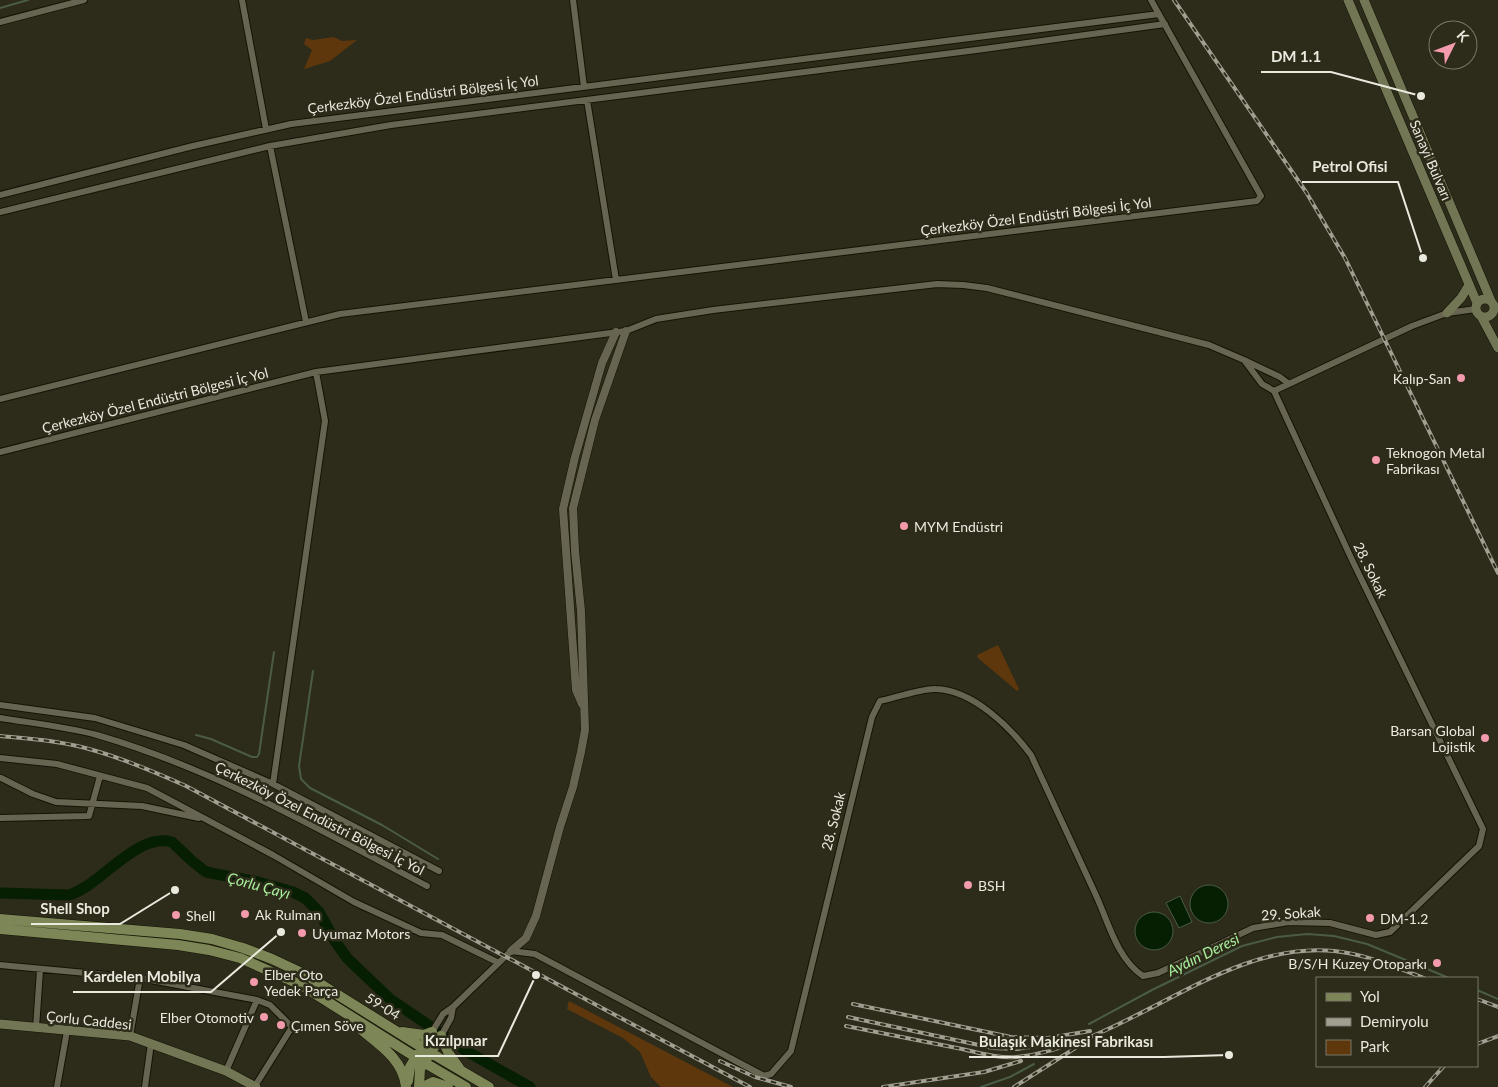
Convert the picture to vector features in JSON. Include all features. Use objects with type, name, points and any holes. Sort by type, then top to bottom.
[{"type":"main road","name":"Sanayi Bulvarı","points":[[1348,0],[1478,309],[1498,348]]},
{"type":"main road","name":"Sanayi Bulvarı","points":[[1364,0],[1436,176],[1494,306],[1498,322]]},
{"type":"main road","points":[[1447,313],[1461,298],[1469,285]]},
{"type":"main road","points":[[1482,299],[1494,306],[1486,317],[1478,309],[1482,299]]},
{"type":"main road","name":"59-04","points":[[0,919],[163,932],[212,939],[243,948],[306,975],[415,1057],[466,1087]]},
{"type":"main road","name":"59-04","points":[[0,930],[134,940],[209,950],[240,958],[336,999],[396,1031],[489,1087]]},
{"type":"main road","points":[[336,999],[360,1030],[392,1055],[403,1071],[407,1087]]},
{"type":"main road","name":"Çorlu Caddesi","points":[[0,1024],[130,1036],[226,1071],[243,1084],[256,1086]]},
{"type":"main road","points":[[396,1031],[420,1035],[436,1034]]},
{"type":"main road","points":[[407,1087],[410,1066],[421,1047],[436,1034]]},
{"type":"main road","points":[[419,1087],[420,1069],[431,1053],[436,1034]]},
{"type":"main road","points":[[436,1034],[462,1071]]},
{"type":"main road","points":[[423,1087],[433,1082],[448,1087]]},
{"type":"street","points":[[0,22],[84,0]]},
{"type":"street","points":[[242,0],[266,129]]},
{"type":"street","points":[[573,0],[584,87]]},
{"type":"street","name":"Çerkezköy Özel Endüstri Bölgesi İç Yol","points":[[0,399],[340,314],[1257,201],[1261,196],[1151,0]]},
{"type":"street","name":"Çerkezköy Özel Endüstri Bölgesi İç Yol","points":[[0,195],[291,124],[1159,14]]},
{"type":"street","name":"Çerkezköy Özel Endüstri Bölgesi İç Yol","points":[[0,212],[270,146],[390,125],[1165,24]]},
{"type":"street","points":[[586,100],[616,280]]},
{"type":"street","points":[[270,146],[306,322]]},
{"type":"street","name":"Çerkezköy Özel Endüstri Bölgesi İç Yol","points":[[0,452],[316,372],[626,331],[656,320],[713,310],[937,284],[987,288],[1209,346],[1280,377],[1289,384]]},
{"type":"street","points":[[1244,360],[1262,384],[1274,391],[1412,326],[1447,313],[1478,309]]},
{"type":"street","points":[[436,1034],[443,1014],[526,938],[536,916],[573,787],[585,730],[581,611],[573,508],[595,420],[626,331]]},
{"type":"street","points":[[584,708],[576,690],[563,509],[575,456],[602,363],[616,332]]},
{"type":"street","name":"Çerkezköy Özel Endüstri Bölgesi İç Yol","points":[[273,784],[325,420],[316,372]]},
{"type":"street","name":"28. Sokak","points":[[1274,391],[1353,562],[1483,829],[1480,846],[1390,932]]},
{"type":"street","name":"28. Sokak","points":[[511,951],[535,954],[764,1076],[771,1074],[791,1051],[872,718],[880,701],[935,689],[948,690],[969,698],[994,715],[1021,741],[1031,755],[1099,901],[1120,951],[1132,969],[1143,976]]},
{"type":"street","name":"Çerkezköy Özel Endüstri Bölgesi İç Yol","points":[[0,705],[95,718],[184,745],[273,784],[440,871]]},
{"type":"street","name":"Çerkezköy Özel Endüstri Bölgesi İç Yol","points":[[0,718],[95,734],[176,761],[255,796],[427,886]]},
{"type":"street","points":[[0,758],[57,764],[146,788],[273,855],[354,902],[421,933],[442,935],[499,963]]},
{"type":"street","points":[[0,818],[89,816],[100,776]]},
{"type":"street","points":[[1,778],[33,794],[56,802],[142,806],[207,820]]},
{"type":"street","name":"29. Sokak","points":[[1143,976],[1158,973],[1253,928],[1288,922],[1330,922],[1376,935],[1390,932]]},
{"type":"street","points":[[0,966],[140,978],[257,1000],[270,1005],[292,1027],[256,1086]]},
{"type":"street","points":[[36,1028],[40,970]]},
{"type":"street","points":[[130,1036],[140,978]]},
{"type":"street","points":[[226,1071],[257,1000]]},
{"type":"street","points":[[436,1034],[451,1018],[452,1007]]},
{"type":"street","points":[[57,1087],[67,1031]]},
{"type":"street","points":[[145,1087],[151,1043]]},
{"type":"green space","points":[[334,37],[342,41],[357,40],[330,61],[304,69],[312,50],[304,44],[306,38],[313,40]]},
{"type":"green space","points":[[998,645],[1019,689],[1017,691],[978,658],[977,655]]},
{"type":"green space","points":[[569,1001],[733,1087],[661,1087],[651,1077],[640,1052],[623,1038],[567,1009]]},
{"type":"shaded area","points":[[1209,885],[1222,891],[1228,904],[1222,917],[1209,923],[1196,917],[1190,904],[1196,891]]},
{"type":"shaded area","points":[[1180,896],[1192,922],[1179,928],[1166,903]]},
{"type":"shaded area","points":[[1154,912],[1167,918],[1173,931],[1167,944],[1154,950],[1141,944],[1135,931],[1141,918]]},
{"type":"waterway","points":[[0,8],[28,0]]},
{"type":"waterway","points":[[196,735],[211,739],[252,757],[257,757],[274,652]]},
{"type":"waterway","points":[[313,671],[299,766],[301,779],[310,788],[382,825],[438,859]]},
{"type":"waterway","name":"Çorlu Çayı","points":[[0,893],[69,895],[94,881],[119,861],[145,845],[159,841],[172,842],[206,872],[258,882],[293,892],[305,898],[319,912],[347,958],[390,999],[468,1052],[530,1087]]},
{"type":"waterway","name":"Aydın Deresi","points":[[1089,1024],[1152,990],[1242,946],[1277,937],[1307,934],[1334,936],[1367,944],[1447,977]]},
{"type":"waterway","name":"Aydın Deresi","points":[[1478,990],[1498,999]]},
{"type":"waterway","name":"Aydın Deresi","points":[[981,1087],[1010,1077],[1034,1064]]},
{"type":"railway","points":[[1174,0],[1306,192],[1345,258],[1498,573]]},
{"type":"railway","points":[[0,736],[48,741],[84,748],[130,763],[186,786],[750,1087]]},
{"type":"railway","points":[[846,1026],[987,1055],[1017,1057],[1058,1049],[1098,1034],[1214,977],[1253,961],[1293,952],[1334,951],[1357,955],[1421,977]]},
{"type":"railway","points":[[1478,999],[1498,1007]]},
{"type":"railway","points":[[853,1004],[1011,1037],[1048,1038],[1090,1031]]},
{"type":"railway","points":[[848,1017],[993,1048],[1017,1049],[1036,1046]]},
{"type":"railway","points":[[1478,1044],[1498,1036]]},
{"type":"railway","points":[[1014,1087],[1080,1045]]},
{"type":"railway","points":[[720,1061],[755,1077],[791,1087]]},
{"type":"railway","points":[[883,1087],[984,1072],[1021,1061]]},
{"type":"railway","points":[[1425,1087],[1443,1067]]},
{"type":"place","name":"DM 1.1","points":[[1421,96]]},
{"type":"place","name":"Petrol Ofisi","points":[[1423,258]]},
{"type":"place","name":"Kalıp-San","points":[[1461,378]]},
{"type":"place","name":"Teknogon Metal Fabrikası","points":[[1376,460]]},
{"type":"place","name":"MYM Endüstri","points":[[904,526]]},
{"type":"place","name":"Barsan Global Lojistik","points":[[1485,738]]},
{"type":"place","name":"BSH","points":[[968,885]]},
{"type":"place","name":"Shell Shop","points":[[175,890]]},
{"type":"place","name":"Ak Rulman","points":[[245,914]]},
{"type":"place","name":"Shell","points":[[176,915]]},
{"type":"place","name":"DM-1.2","points":[[1370,918]]},
{"type":"place","name":"Kardelen Mobilya","points":[[281,932]]},
{"type":"place","name":"Uyumaz Motors","points":[[302,933]]},
{"type":"place","name":"B/S/H Kuzey Otoparkı","points":[[1437,963]]},
{"type":"place","name":"Kızılpınar","points":[[536,975]]},
{"type":"place","name":"Elber Oto Yedek Parça","points":[[254,982]]},
{"type":"place","name":"Elber Otomotiv","points":[[264,1017]]},
{"type":"place","name":"Çımen Söve","points":[[281,1025]]},
{"type":"place","name":"Bulaşık Makinesi Fabrikası","points":[[1229,1055]]}]
